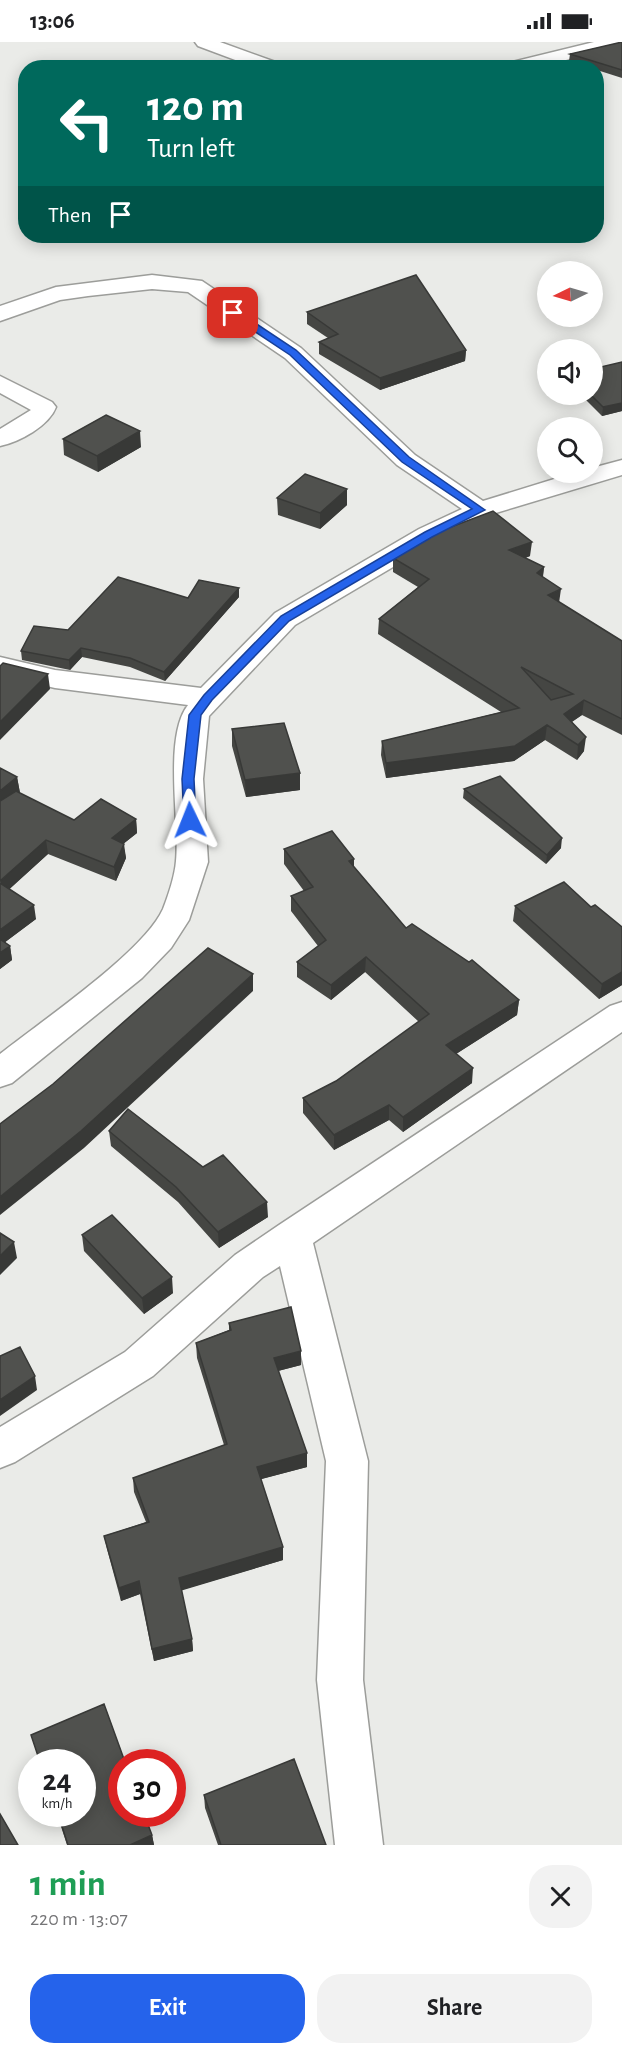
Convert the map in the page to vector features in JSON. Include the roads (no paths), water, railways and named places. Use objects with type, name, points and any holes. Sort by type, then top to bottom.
[{"type":"street","points":[[204,42],[253,60]]},
{"type":"street","points":[[543,60],[616,42]]},
{"type":"street","points":[[0,314],[56,294],[152,282],[194,286],[293,352],[406,460],[480,510]]},
{"type":"street","points":[[0,383],[44,407],[41,415],[0,439]]},
{"type":"street","points":[[0,1073],[130,969],[159,940],[178,912],[192,862],[188,779],[195,715],[208,698],[285,619],[428,535],[480,510],[622,466]]},
{"type":"street","points":[[0,666],[55,678],[208,698]]},
{"type":"street","points":[[0,1449],[139,1364],[249,1266],[292,1236],[614,1030]]},
{"type":"street","points":[[292,1236],[347,1461],[340,1680],[359,1845]]}]
